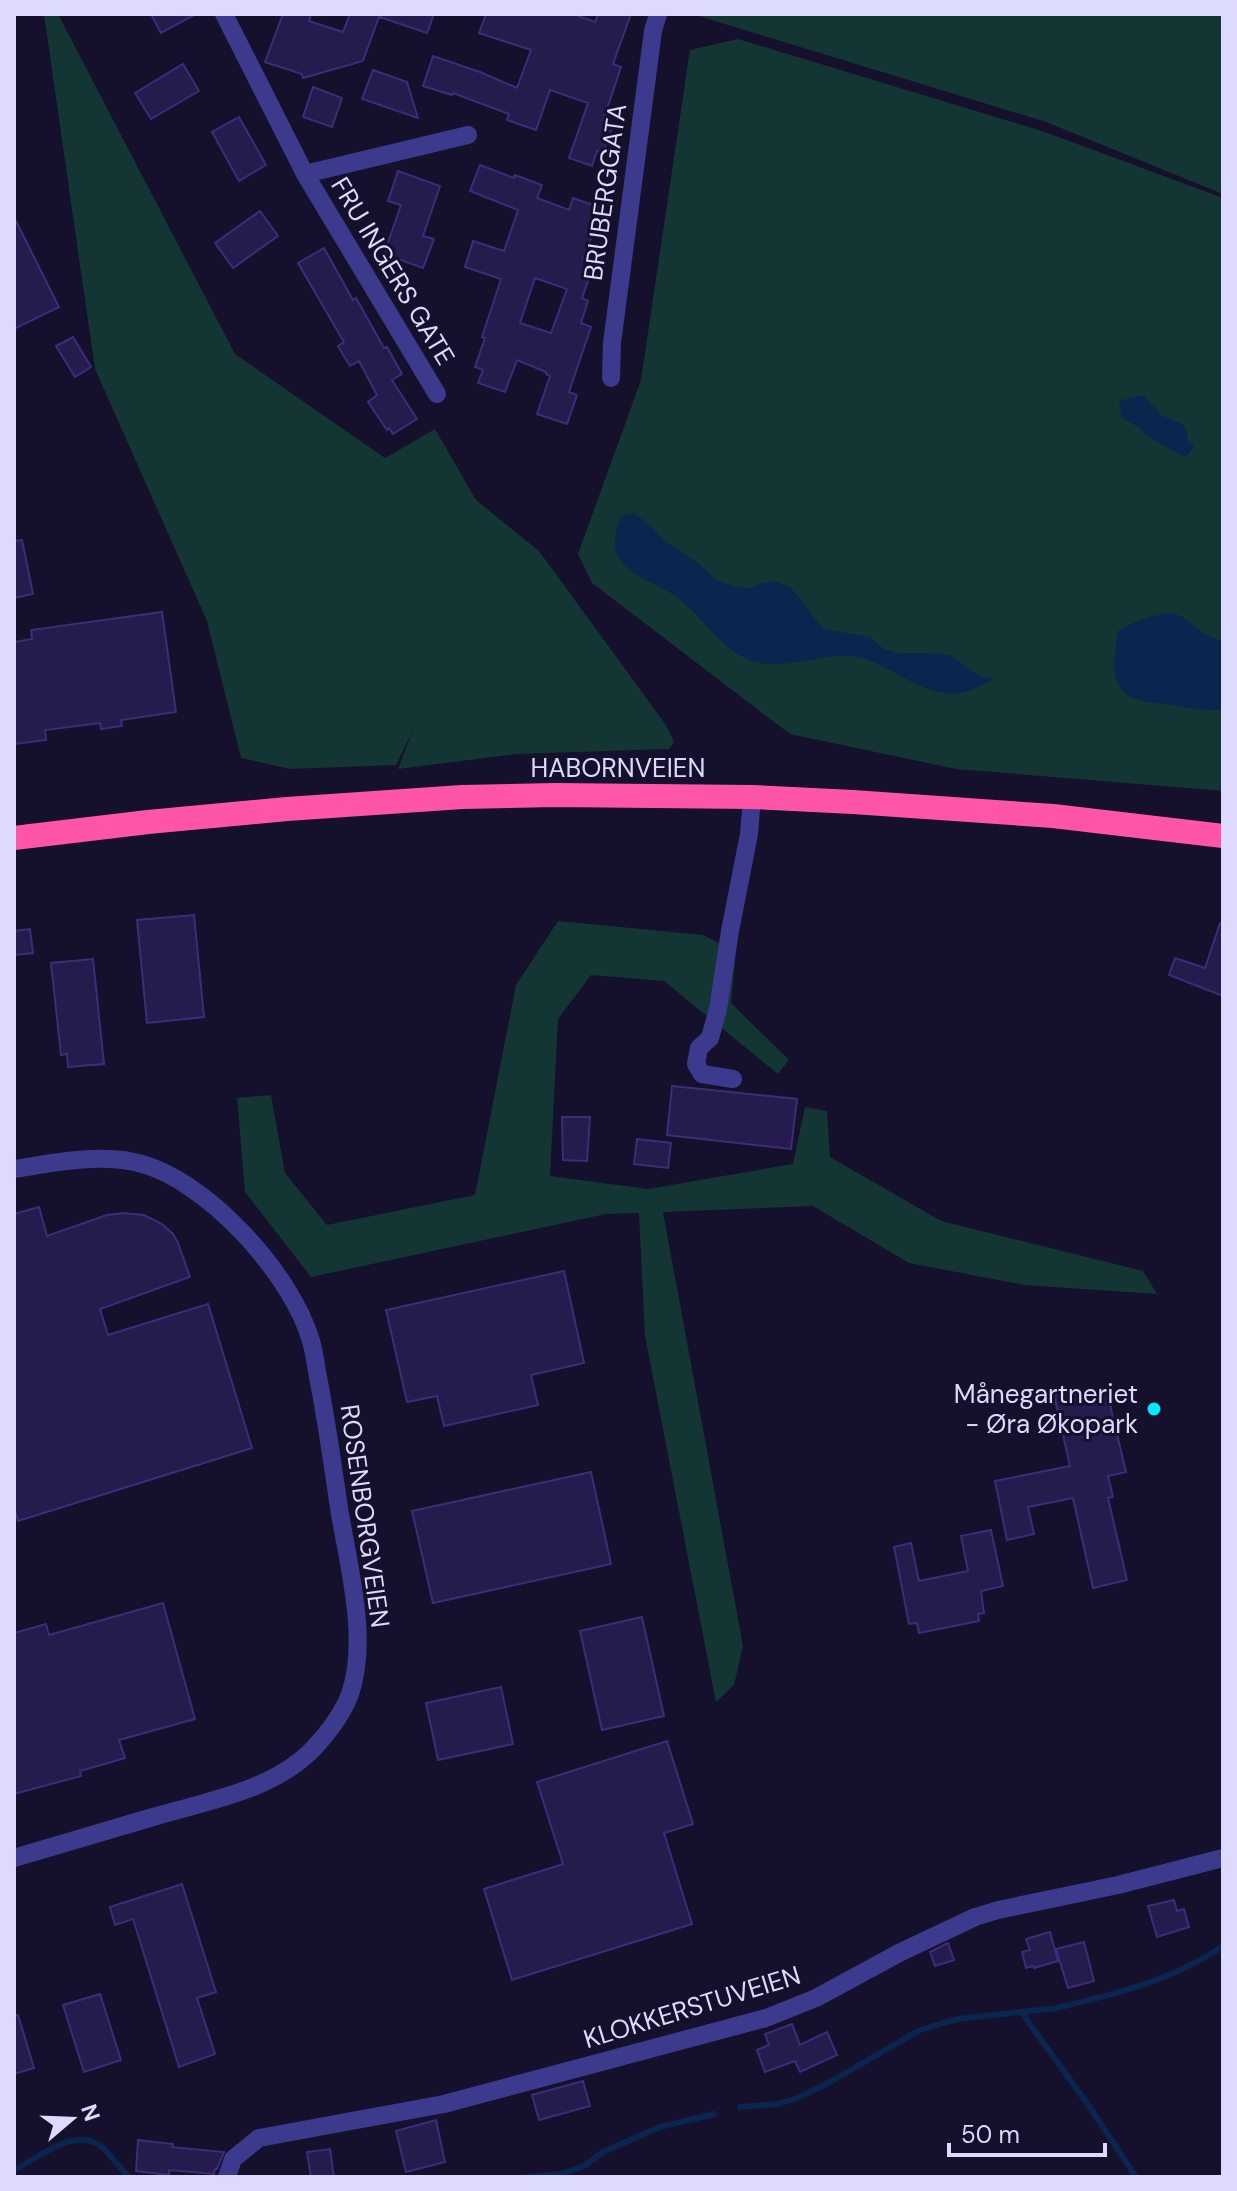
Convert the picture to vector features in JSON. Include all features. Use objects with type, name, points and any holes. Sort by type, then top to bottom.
[{"type":"highway","name":"HABORNVEIEN","points":[[14,838],[272,810],[462,797],[556,795],[752,797],[1053,816],[1223,836]]},
{"type":"street","name":"FRU INGERS GATE","points":[[224,14],[305,174],[437,394]]},
{"type":"street","name":"BRUBERGGATA","points":[[611,378],[615,313],[653,31],[658,14]]},
{"type":"street","name":"FRU INGERS GATE","points":[[305,174],[468,135]]},
{"type":"street","points":[[733,1079],[702,1074],[696,1064],[699,1048],[710,1038],[718,1009],[749,834],[752,797]]},
{"type":"street","name":"ROSENBORGVEIEN","points":[[14,1169],[93,1159],[135,1162],[180,1180],[216,1207],[249,1239],[291,1295],[311,1340],[357,1635],[350,1695],[334,1722],[312,1749],[283,1773],[237,1793],[14,1858]]},
{"type":"street","name":"KLOKKERSTUVEIEN","points":[[227,2177],[233,2159],[259,2138],[444,2104],[766,2018],[816,1998],[899,1953],[975,1917],[1223,1858]]},
{"type":"green space","points":[[44,14],[58,14],[235,354],[385,458],[435,429],[476,500],[539,551],[666,725],[674,742],[669,749],[515,754],[398,769],[413,730],[396,765],[290,769],[241,758],[207,621],[95,369]]},
{"type":"green space","points":[[692,14],[1223,14],[1223,194],[1046,122]]},
{"type":"green space","points":[[738,39],[1045,132],[1223,198],[1223,791],[956,769],[790,734],[592,583],[578,554],[641,380],[690,50]]},
{"type":"green space","points":[[558,921],[703,935],[736,952],[731,1003],[789,1060],[778,1074],[664,981],[591,975],[558,1019],[550,1176],[648,1189],[793,1164],[805,1107],[827,1111],[830,1157],[941,1221],[1143,1271],[1157,1294],[1024,1285],[909,1263],[813,1206],[663,1212],[743,1646],[734,1685],[716,1702],[645,1336],[639,1213],[606,1214],[311,1277],[245,1192],[237,1098],[271,1095],[285,1173],[327,1225],[475,1195],[516,985]]},
{"type":"water","points":[[1143,395],[1161,415],[1182,424],[1188,441],[1194,446],[1189,454],[1183,456],[1122,418],[1119,405],[1122,400]]},
{"type":"water","points":[[634,513],[715,579],[749,588],[775,581],[791,588],[823,629],[870,637],[884,649],[898,653],[950,655],[978,675],[994,679],[969,691],[946,693],[920,686],[883,666],[857,657],[834,656],[771,664],[747,659],[725,645],[679,599],[624,565],[615,548],[616,532],[621,516]]},
{"type":"water","points":[[1168,613],[1183,617],[1207,635],[1223,640],[1223,709],[1202,710],[1142,701],[1126,694],[1120,687],[1114,670],[1118,631],[1142,619]]},
{"type":"building","points":[[151,14],[196,14],[161,33]]},
{"type":"building","points":[[283,14],[311,14],[309,21],[343,32],[350,14],[380,14],[363,61],[303,78],[302,74],[265,62]]},
{"type":"building","points":[[381,14],[434,14],[427,33],[380,17]]},
{"type":"building","points":[[486,14],[573,14],[595,22],[598,14],[631,14],[613,64],[621,67],[603,121],[613,125],[603,153],[597,151],[592,166],[569,158],[588,103],[550,90],[536,130],[507,120],[509,114],[453,93],[423,86],[433,56],[517,88],[531,50],[479,33]]},
{"type":"building","points":[[183,64],[199,91],[151,119],[135,93]]},
{"type":"building","points":[[373,70],[407,82],[418,118],[362,99]]},
{"type":"building","points":[[313,87],[342,98],[332,127],[303,117]]},
{"type":"building","points":[[239,117],[266,165],[239,181],[212,132]]},
{"type":"building","points":[[480,165],[542,185],[537,198],[569,210],[573,198],[602,208],[583,260],[594,264],[582,298],[588,301],[581,323],[591,327],[569,392],[577,395],[567,424],[537,414],[550,376],[546,372],[517,360],[505,392],[478,383],[483,370],[475,367],[501,279],[465,267],[473,241],[504,251],[518,210],[470,191]],"holes":[[[535,278],[567,289],[551,333],[520,323]]]},
{"type":"building","points":[[398,171],[440,186],[423,236],[434,239],[423,268],[384,254],[401,205],[388,201]]},
{"type":"building","points":[[260,211],[278,236],[233,268],[215,243]]},
{"type":"building","points":[[14,217],[59,307],[14,329]]},
{"type":"building","points":[[324,248],[353,300],[356,298],[402,374],[392,380],[417,419],[393,434],[368,402],[377,395],[359,361],[350,366],[342,353],[338,346],[344,342],[298,263]]},
{"type":"building","points":[[73,337],[91,367],[75,377],[56,346]]},
{"type":"building","points":[[22,540],[33,594],[14,598],[14,541]]},
{"type":"building","points":[[162,612],[176,712],[121,720],[122,726],[101,729],[100,723],[45,730],[46,740],[14,744],[14,642],[32,639],[31,630]]},
{"type":"building","points":[[194,915],[204,1017],[147,1023],[137,920]]},
{"type":"building","points":[[1220,923],[1223,924],[1223,996],[1169,975],[1175,958],[1205,968]]},
{"type":"building","points":[[30,929],[33,953],[14,955],[14,931]]},
{"type":"building","points":[[93,959],[104,1064],[68,1067],[67,1054],[61,1055],[51,963]]},
{"type":"building","points":[[672,1086],[797,1099],[791,1149],[667,1135]]},
{"type":"building","points":[[562,1117],[590,1117],[587,1161],[563,1160]]},
{"type":"building","points":[[637,1139],[671,1143],[668,1168],[634,1164]]},
{"type":"building","points":[[39,1207],[47,1236],[107,1215],[124,1213],[144,1215],[173,1234],[190,1277],[100,1309],[108,1335],[208,1304],[252,1448],[18,1521],[14,1507],[14,1214]]},
{"type":"building","points":[[564,1271],[584,1363],[531,1375],[538,1405],[444,1426],[437,1396],[407,1402],[386,1310]]},
{"type":"building","points":[[1106,1388],[1126,1472],[1108,1476],[1113,1497],[1108,1498],[1127,1580],[1093,1588],[1073,1498],[1028,1507],[1034,1534],[1007,1540],[995,1481],[1070,1466],[1054,1395],[1073,1391],[1074,1395]]},
{"type":"building","points":[[591,1472],[611,1564],[433,1603],[412,1511]]},
{"type":"building","points":[[991,1530],[1003,1586],[981,1591],[984,1613],[978,1614],[979,1621],[919,1633],[917,1623],[909,1624],[894,1547],[911,1543],[919,1581],[968,1571],[961,1536]]},
{"type":"building","points":[[163,1603],[195,1719],[119,1740],[125,1758],[80,1771],[81,1776],[14,1794],[14,1633],[46,1624],[49,1635]]},
{"type":"building","points":[[642,1617],[664,1716],[602,1730],[580,1631]]},
{"type":"building","points":[[501,1687],[513,1744],[438,1760],[426,1703]]},
{"type":"building","points":[[667,1741],[693,1824],[664,1833],[692,1924],[512,1980],[484,1889],[563,1864],[537,1782]]},
{"type":"building","points":[[182,1884],[216,1992],[197,1998],[215,2054],[179,2067],[133,1919],[115,1925],[110,1907]]},
{"type":"building","points":[[1174,1900],[1177,1911],[1184,1909],[1189,1927],[1157,1937],[1148,1906]]},
{"type":"building","points":[[1050,1932],[1058,1961],[1026,1968],[1022,1952],[1030,1950],[1026,1939]]},
{"type":"building","points":[[1084,1942],[1094,1981],[1068,1988],[1056,1949]]},
{"type":"building","points":[[948,1943],[954,1960],[935,1966],[930,1952]]},
{"type":"building","points":[[100,1994],[121,2060],[84,2072],[63,2005]]},
{"type":"building","points":[[18,2015],[34,2068],[14,2074],[14,2016]]},
{"type":"building","points":[[792,2024],[800,2045],[827,2032],[837,2055],[800,2072],[795,2061],[765,2072],[757,2050],[769,2045],[765,2034]]},
{"type":"building","points":[[583,2081],[590,2106],[539,2120],[532,2095]]},
{"type":"building","points":[[436,2120],[445,2162],[406,2172],[396,2131]]},
{"type":"building","points":[[138,2140],[224,2152],[214,2174],[169,2170],[169,2175],[136,2171]]},
{"type":"building","points":[[330,2149],[334,2177],[311,2177],[307,2152]]},
{"type":"waterway","points":[[1052,2009],[1162,1978],[1223,1946]]},
{"type":"waterway","points":[[740,2107],[778,2104],[797,2098],[920,2030],[958,2019],[1048,2009]]},
{"type":"waterway","points":[[1022,2013],[1136,2177]]},
{"type":"waterway","points":[[528,2177],[573,2170],[603,2152],[660,2127],[714,2114]]},
{"type":"waterway","points":[[14,2170],[58,2146],[81,2140],[103,2148],[129,2177]]},
{"type":"place","name":"Månegartneriet - Øra Økopark","points":[[1154,1409]]}]
